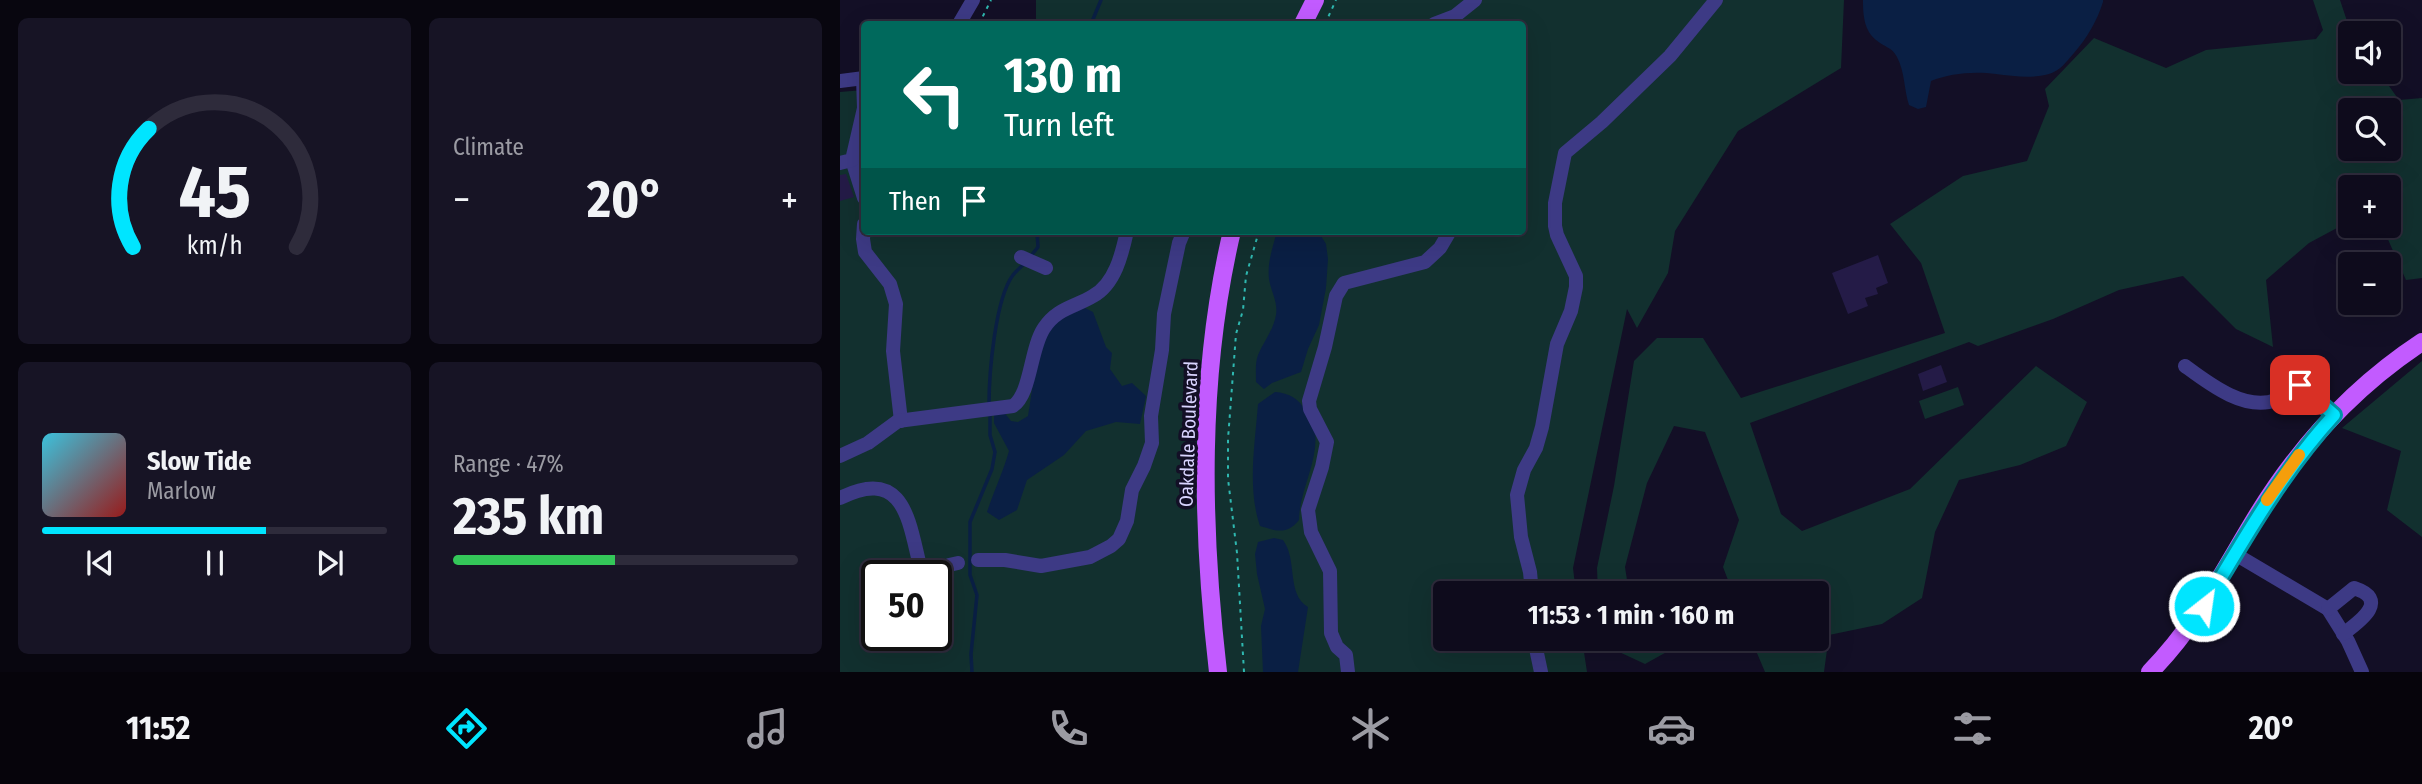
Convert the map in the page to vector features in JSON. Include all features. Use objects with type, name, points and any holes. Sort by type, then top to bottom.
[{"type":"main road","points":[[1304,21],[1315,0]]},
{"type":"main road","name":"Oakdale Boulevard","points":[[1218,672],[1206,521],[1206,415],[1217,310],[1232,235]]},
{"type":"main road","points":[[2150,672],[2184,634],[2204,606],[2286,472],[2358,391],[2422,342]]},
{"type":"main road","name":"Oakdale Boulevard","points":[[1212,672],[1214,639]]},
{"type":"street","points":[[961,21],[973,0]]},
{"type":"street","points":[[1442,21],[1455,16],[1475,0]]},
{"type":"street","points":[[1532,581],[1518,521],[1517,495],[1542,427],[1557,344],[1571,311],[1576,287],[1576,276],[1555,226],[1555,203],[1565,153],[1602,122],[1670,56],[1716,0]]},
{"type":"street","points":[[840,81],[861,78]]},
{"type":"street","points":[[861,117],[846,161],[861,192]]},
{"type":"street","points":[[863,235],[865,252],[890,284],[895,304],[893,351],[901,421]]},
{"type":"street","points":[[840,456],[868,443],[901,421],[1013,406],[1023,397],[1034,349],[1041,332],[1055,314],[1091,298],[1108,283],[1115,271],[1126,235]]},
{"type":"street","points":[[978,560],[1005,560],[1041,566],[1090,557],[1119,539],[1128,520],[1132,490],[1152,443],[1152,416],[1162,350],[1164,314],[1182,235]]},
{"type":"street","points":[[1348,672],[1346,655],[1337,647],[1331,633],[1330,571],[1311,532],[1309,522],[1308,510],[1327,442],[1310,409],[1310,392],[1325,347],[1335,296],[1344,283],[1425,262],[1440,248],[1448,235]]},
{"type":"street","points":[[1021,257],[1046,268]]},
{"type":"street","points":[[2185,366],[2220,390],[2262,403],[2275,400],[2300,385],[2334,415]]},
{"type":"street","points":[[840,498],[871,488],[891,493],[905,510],[914,534],[919,560]]},
{"type":"street","points":[[2235,554],[2328,609],[2362,672]]},
{"type":"street","points":[[952,564],[958,563]]},
{"type":"street","points":[[2328,609],[2354,589],[2363,591],[2370,599],[2371,609],[2367,617],[2343,634]]},
{"type":"street","points":[[1537,651],[1541,672]]},
{"type":"path","points":[[980,21],[991,0]]},
{"type":"path","points":[[1326,21],[1336,0]]},
{"type":"path","points":[[1244,672],[1237,553],[1228,479],[1228,439],[1236,334],[1243,310],[1246,276],[1258,235]]},
{"type":"green space","points":[[1036,0],[1844,0],[1841,68],[1738,131],[1675,231],[1668,273],[1637,328],[1627,309],[1573,568],[1575,581],[1433,581],[1433,651],[1584,651],[1587,672],[840,672],[840,92],[861,90],[861,235],[1526,235],[1526,21],[1036,21]]},
{"type":"green space","points":[[2313,0],[2340,0],[2347,21],[2338,21],[2338,84],[2388,84],[2398,98],[2338,98],[2338,161],[2401,161],[2401,100],[2422,98],[2422,278],[2406,280],[2401,269],[2401,252],[2394,252],[2387,238],[2401,238],[2401,175],[2338,175],[2338,227],[2309,243],[2266,280],[2273,347],[2236,329],[2183,276],[2119,290],[2053,319],[1978,346],[1969,342],[1750,423],[1781,514],[1802,531],[1910,489],[2036,366],[2087,402],[2066,446],[2020,465],[1959,480],[1935,532],[1922,598],[1882,624],[1829,635],[1829,581],[1728,581],[1723,567],[1739,520],[1705,432],[1674,426],[1647,483],[1625,567],[1627,581],[1598,581],[1597,568],[1614,486],[1634,361],[1657,338],[1703,338],[1741,398],[1945,333],[1921,263],[1890,224],[1963,176],[2027,161],[2049,106],[2045,89],[2094,38],[2166,68],[2206,50],[2316,39],[2323,30]]},
{"type":"green space","points":[[2422,361],[2422,537],[2387,510],[2401,451],[2342,428]]},
{"type":"green space","points":[[1958,387],[1964,405],[1925,419],[1919,401]]},
{"type":"green space","points":[[1617,651],[1668,651],[1645,664]]},
{"type":"green space","points":[[1756,651],[1827,651],[1824,672],[1765,672]]},
{"type":"water","points":[[1863,0],[2103,2],[2098,16],[2079,47],[2057,71],[2022,77],[1971,73],[1938,78],[1931,81],[1926,107],[1918,109],[1909,105],[1902,69],[1895,54],[1869,32],[1864,17]]},
{"type":"water","points":[[1276,235],[1320,235],[1326,244],[1328,259],[1319,325],[1301,372],[1272,383],[1264,389],[1256,382],[1256,365],[1276,315],[1269,273]]},
{"type":"water","points":[[1081,306],[1093,312],[1106,347],[1112,353],[1110,369],[1122,386],[1132,383],[1146,396],[1140,424],[1116,422],[1086,431],[1064,455],[1027,480],[1017,510],[999,520],[987,512],[1009,451],[994,423],[994,412],[1003,411],[1011,421],[1018,422],[1028,416],[1036,365],[1044,339],[1057,320]]},
{"type":"water","points":[[1275,392],[1289,395],[1301,404],[1315,432],[1314,454],[1299,520],[1286,530],[1260,526],[1254,497],[1258,404]]},
{"type":"water","points":[[1274,538],[1283,540],[1287,548],[1297,594],[1308,607],[1298,672],[1263,672],[1261,626],[1265,609],[1255,554],[1258,542]]},
{"type":"building","points":[[846,174],[854,197],[840,201],[840,175]]},
{"type":"building","points":[[1878,255],[1888,283],[1876,288],[1878,294],[1865,298],[1868,306],[1848,314],[1832,273]]},
{"type":"building","points":[[1941,365],[1947,382],[1923,391],[1918,374]]},
{"type":"waterway","points":[[1092,21],[1101,0]]},
{"type":"waterway","points":[[1030,257],[1038,247],[1037,235]]},
{"type":"waterway","points":[[989,405],[997,319],[1007,286],[1025,263]]},
{"type":"waterway","points":[[972,672],[971,654],[977,595],[970,575],[970,522],[992,469],[995,452],[990,435],[990,412]]},
{"type":"slow traffic","points":[[2267,500],[2299,455]]},
{"type":"route","points":[[2204,606],[2286,472],[2334,415],[2300,385]]}]
